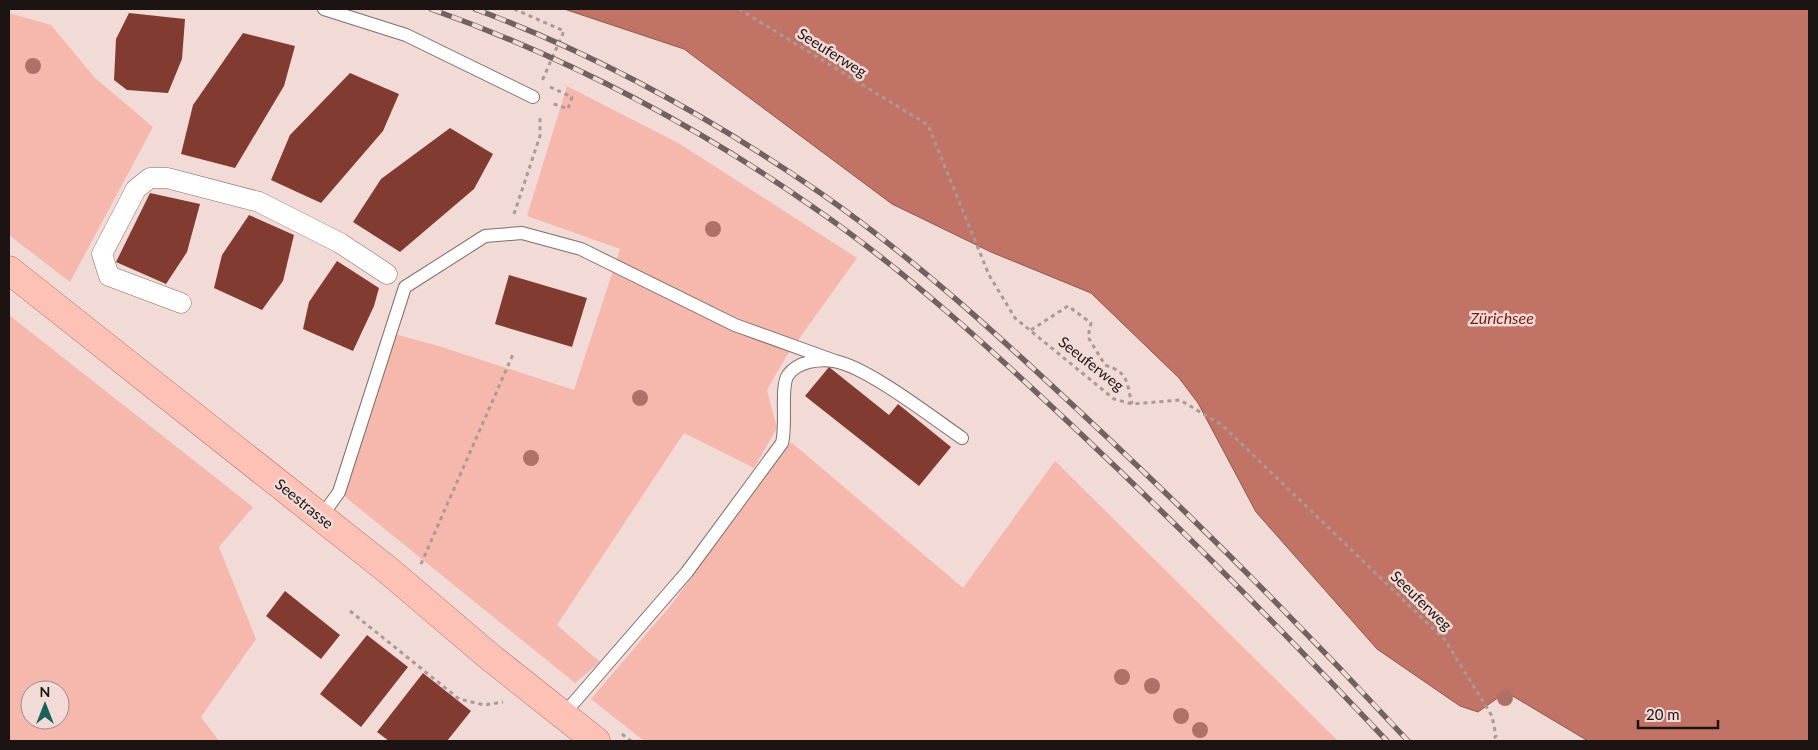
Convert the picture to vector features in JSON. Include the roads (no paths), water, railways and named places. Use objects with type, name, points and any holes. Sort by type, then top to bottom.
[{"type":"main road","name":"Seestrasse","points":[[9,270],[405,584],[490,657],[596,741]]},
{"type":"street","points":[[181,303],[109,276],[102,254],[136,189],[150,178],[167,178],[259,202],[340,242],[387,274]]},
{"type":"lane","points":[[324,9],[406,35],[534,97]]},
{"type":"lane","points":[[321,517],[339,492],[406,287],[485,236],[522,233],[581,249],[735,325],[871,376],[962,438]]},
{"type":"lane","points":[[563,715],[687,572],[782,443],[786,430],[784,389],[788,375],[810,361],[835,361]]},
{"type":"water","name":"Zürichsee","points":[[564,9],[1809,9],[1809,741],[1588,741],[1506,692],[1478,712],[1460,706],[1377,649],[1256,512],[1198,403],[1179,378],[1091,293],[991,252],[892,204],[684,49]]},
{"type":"railway","points":[[431,9],[530,48],[674,120],[766,175],[882,258],[950,314],[1120,471],[1236,585],[1387,741]]},
{"type":"railway","points":[[475,9],[565,46],[653,90],[779,165],[858,220],[895,249],[1004,341],[1147,475],[1298,625],[1408,741]]}]
